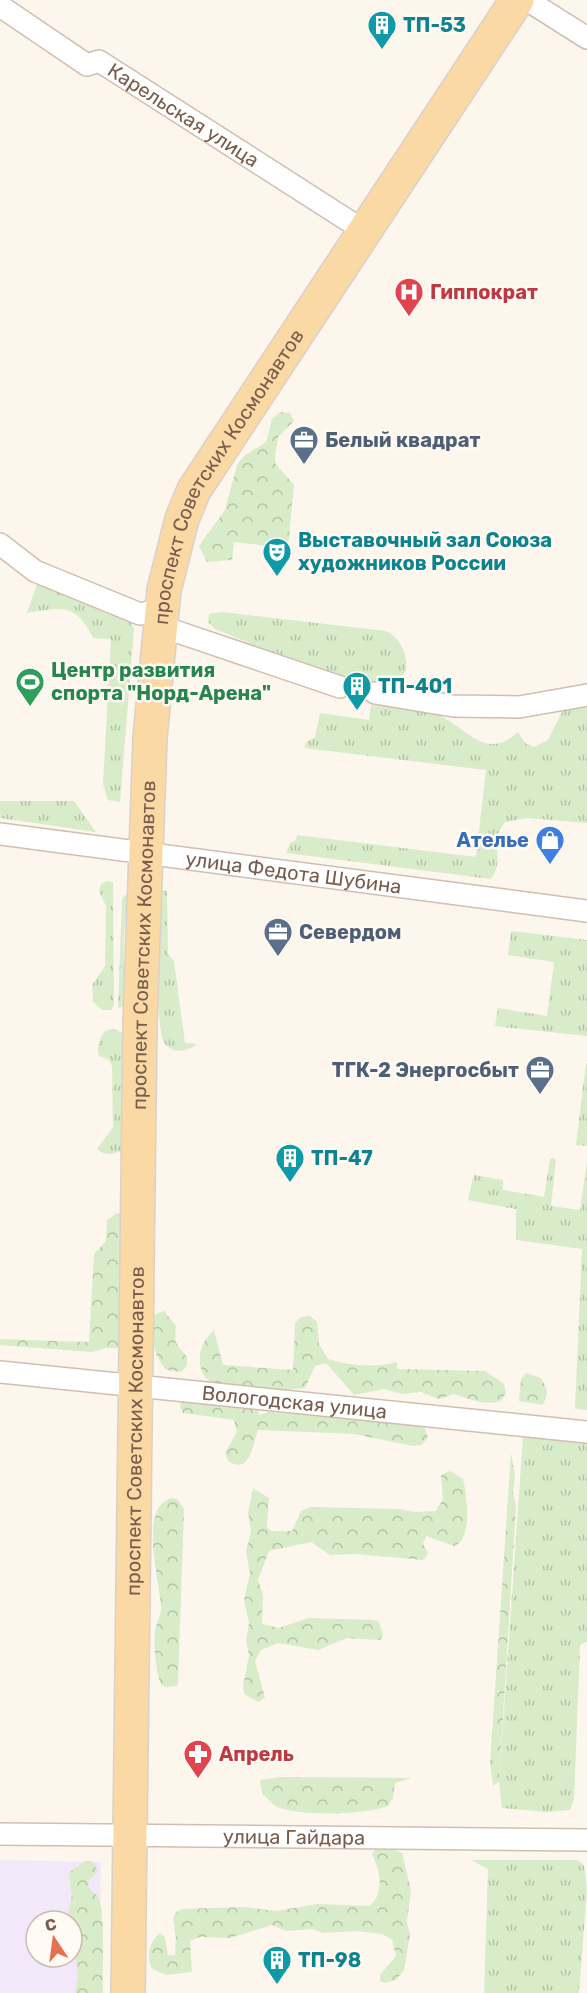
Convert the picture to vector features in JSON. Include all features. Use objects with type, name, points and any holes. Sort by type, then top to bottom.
[{"type":"main road","name":"проспект Советских Космонавтов","points":[[128,1993],[132,1835],[140,1022],[150,738],[164,590],[182,519],[194,490],[517,0]]},
{"type":"street","points":[[527,0],[587,38]]},
{"type":"street","name":"Карельская улица","points":[[0,6],[87,65],[99,61],[366,232]]},
{"type":"street","points":[[0,544],[35,571],[140,614],[161,617],[340,687]]},
{"type":"street","points":[[375,693],[453,706],[519,707],[587,695]]},
{"type":"street","name":"улица Федота Шубина","points":[[0,834],[587,911]]},
{"type":"street","name":"Вологодская улица","points":[[0,1372],[587,1432]]},
{"type":"street","name":"улица Гайдара","points":[[0,1834],[587,1840]]},
{"type":"shaded area","points":[[0,1860],[101,1862],[99,1993],[0,1993]]},
{"type":"green space","points":[[280,412],[290,413],[294,421],[278,437],[275,458],[276,464],[294,485],[288,548],[234,542],[232,560],[207,562],[199,546],[225,510],[237,465],[244,456],[266,442],[272,419]]},
{"type":"green space","points":[[38,581],[128,617],[134,629],[120,802],[108,800],[103,784],[111,639],[93,638],[80,618],[67,610],[50,609],[27,613]]},
{"type":"green space","points":[[222,612],[386,631],[396,638],[402,648],[406,659],[406,671],[394,687],[349,681],[326,674],[215,629],[208,622],[209,614]]},
{"type":"green space","points":[[587,702],[587,823],[527,818],[505,822],[498,838],[497,864],[491,879],[286,853],[290,843],[296,840],[297,835],[476,857],[486,770],[304,748],[306,742],[315,737],[320,713],[369,720],[371,705],[417,709],[443,717],[484,743],[495,744],[506,741],[518,732],[525,743],[534,747],[548,740],[563,710]]},
{"type":"green space","points":[[0,801],[74,801],[96,832],[0,818]]},
{"type":"green space","points":[[106,881],[113,882],[114,1005],[111,1010],[102,1010],[93,1002],[92,985],[105,966],[106,906],[99,891],[101,884]]},
{"type":"green space","points":[[158,890],[167,891],[168,954],[174,961],[185,1043],[198,1044],[182,1051],[173,1050],[165,1044],[159,1018]]},
{"type":"green space","points":[[125,895],[129,896],[129,904],[125,924],[124,958],[130,991],[123,1006],[118,1009],[122,899]]},
{"type":"green space","points":[[511,931],[587,940],[587,1036],[495,1026],[498,1008],[547,1016],[554,962],[508,955]]},
{"type":"green space","points":[[114,1029],[123,1033],[127,1045],[124,1149],[110,1154],[97,1149],[113,1127],[112,1066],[109,1060],[99,1056],[98,1050],[105,1031]]},
{"type":"green space","points":[[587,1063],[587,1146],[576,1145]]},
{"type":"green space","points":[[550,1159],[556,1160],[551,1206],[580,1210],[587,1161],[587,1410],[575,1409],[582,1249],[516,1240],[516,1209],[468,1200],[474,1175],[503,1180],[503,1190],[544,1197]]},
{"type":"green space","points":[[117,1213],[123,1214],[122,1348],[106,1348],[92,1352],[0,1345],[0,1339],[89,1342],[94,1254],[106,1241],[107,1220]]},
{"type":"green space","points":[[164,1311],[176,1326],[177,1344],[187,1357],[187,1366],[181,1372],[166,1370],[153,1344],[151,1316]]},
{"type":"green space","points":[[310,1316],[317,1322],[319,1344],[328,1359],[362,1365],[397,1362],[397,1369],[485,1371],[504,1384],[506,1393],[501,1401],[489,1403],[454,1394],[439,1399],[421,1392],[402,1394],[384,1389],[354,1395],[326,1363],[315,1366],[305,1388],[286,1390],[217,1385],[204,1375],[200,1360],[201,1351],[208,1336],[214,1331],[223,1365],[293,1370],[295,1323],[301,1317]]},
{"type":"green space","points":[[526,1373],[541,1378],[546,1388],[547,1395],[542,1405],[519,1401],[521,1379]]},
{"type":"green space","points":[[182,1398],[257,1404],[259,1415],[269,1412],[423,1423],[428,1438],[421,1445],[413,1446],[354,1434],[258,1430],[246,1461],[236,1464],[228,1461],[225,1453],[237,1432],[234,1420],[183,1413],[180,1407]]},
{"type":"green space","points":[[523,1436],[587,1444],[587,1642],[580,1645],[574,1800],[570,1810],[546,1812],[502,1808],[499,1782]]},
{"type":"green space","points":[[511,1453],[515,1476],[513,1493],[516,1506],[499,1782],[493,1786],[490,1764]]},
{"type":"green space","points":[[450,1471],[463,1479],[467,1517],[464,1535],[454,1546],[426,1536],[423,1544],[428,1553],[424,1560],[355,1554],[330,1555],[311,1542],[269,1551],[258,1580],[263,1595],[262,1624],[279,1628],[308,1618],[374,1620],[379,1622],[383,1636],[380,1640],[347,1638],[318,1650],[278,1643],[261,1650],[255,1661],[265,1698],[258,1702],[244,1694],[243,1686],[249,1655],[246,1641],[249,1623],[244,1600],[250,1573],[246,1552],[251,1531],[248,1513],[253,1488],[269,1498],[267,1527],[271,1531],[292,1531],[301,1511],[311,1507],[436,1511],[443,1499],[441,1475]]},
{"type":"green space","points":[[173,1498],[178,1500],[184,1509],[178,1682],[177,1686],[165,1687],[161,1684],[156,1665],[155,1630],[161,1607],[153,1529],[156,1514],[162,1503]]},
{"type":"green space","points":[[281,1777],[412,1778],[395,1783],[393,1798],[388,1806],[350,1813],[318,1813],[280,1808],[262,1794],[260,1780]]},
{"type":"green space","points":[[375,1849],[395,1850],[402,1853],[411,1890],[407,1922],[410,1935],[404,1970],[396,1980],[385,1983],[380,1981],[380,1975],[396,1956],[392,1940],[383,1934],[357,1931],[323,1933],[312,1929],[286,1931],[272,1925],[230,1938],[200,1937],[190,1941],[192,1972],[166,1975],[152,1969],[149,1960],[150,1950],[153,1941],[160,1933],[165,1937],[168,1955],[175,1955],[176,1939],[173,1918],[176,1912],[183,1909],[244,1907],[277,1911],[317,1904],[370,1906],[378,1894],[380,1881],[372,1854]]},
{"type":"green space","points":[[471,1860],[578,1860],[584,1866],[587,1889],[579,1993],[484,1993],[488,1869]]},
{"type":"green space","points":[[85,1861],[91,1861],[96,1865],[97,1872],[89,1880],[88,1887],[98,1897],[102,1915],[103,1993],[75,1993],[77,1969],[84,1969],[84,1909],[69,1909],[72,1895],[70,1872]]},
{"type":"place","name":"ТП-53","points":[[382,50]]},
{"type":"place","name":"Гиппократ","points":[[409,318]]},
{"type":"place","name":"Белый квадрат","points":[[304,466]]},
{"type":"place","name":"Выставочный зал Союза художников России","points":[[277,578]]},
{"type":"place","name":"Центр развития спорта \"Норд-Арена\"","points":[[30,708]]},
{"type":"place","name":"ТП-401","points":[[357,712]]},
{"type":"place","name":"Ателье","points":[[550,866]]},
{"type":"place","name":"Севердом","points":[[278,958]]},
{"type":"place","name":"ТГК-2 Энергосбыт","points":[[540,1096]]},
{"type":"place","name":"ТП-47","points":[[290,1184]]},
{"type":"place","name":"Апрель","points":[[198,1780]]},
{"type":"place","name":"ТП-98","points":[[277,1986]]}]
